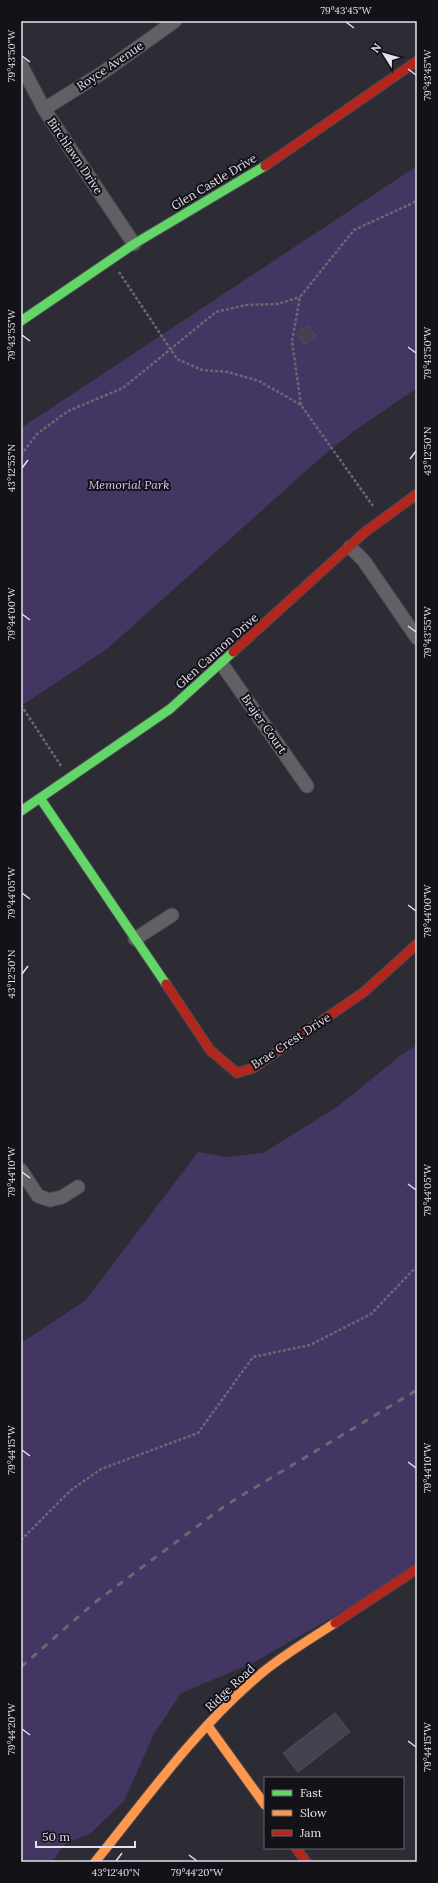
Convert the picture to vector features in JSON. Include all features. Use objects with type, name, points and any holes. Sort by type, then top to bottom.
[{"type":"street","name":"Royce Avenue","points":[[44,109],[102,73],[175,21]]},
{"type":"street","name":"Glen Castle Drive","points":[[21,321],[134,244],[260,169],[417,61]]},
{"type":"street","name":"Birchlawn Drive","points":[[21,65],[44,109],[134,244]]},
{"type":"street","name":"Glen Cannon Drive","points":[[21,811],[170,709],[350,547],[359,536],[381,518],[417,494]]},
{"type":"street","points":[[350,547],[364,561],[417,638]]},
{"type":"street","name":"Brajer Court","points":[[220,663],[308,786]]},
{"type":"street","name":"Brae Crest Drive","points":[[40,798],[210,1050],[236,1073],[253,1068],[364,992],[417,944]]},
{"type":"street","points":[[136,940],[172,915]]},
{"type":"street","points":[[21,1170],[38,1196],[50,1200],[62,1198],[78,1187]]},
{"type":"street","name":"Ridge Road","points":[[95,1862],[183,1754],[223,1709],[258,1676],[308,1640],[417,1569]]},
{"type":"street","points":[[208,1726],[264,1804]]},
{"type":"street","points":[[297,1849],[306,1862]]},
{"type":"path","points":[[301,405],[292,341],[300,297],[354,230],[417,201]]},
{"type":"path","points":[[111,260],[177,359],[202,370],[228,372],[259,381],[301,405],[381,518]]},
{"type":"path","points":[[21,455],[38,434],[68,411],[122,388],[216,312],[246,305],[278,304],[300,297]]},
{"type":"path","points":[[21,705],[69,778]]},
{"type":"path","points":[[21,1540],[71,1490],[101,1469],[198,1434],[253,1356],[310,1345],[371,1314],[417,1266]]},
{"type":"green space","name":"Memorial Park","points":[[417,166],[417,388],[354,431],[325,454],[107,649],[21,706],[21,428]]},
{"type":"green space","points":[[417,1045],[417,1567],[382,1589],[251,1664],[181,1693],[154,1734],[124,1801],[90,1834],[65,1844],[52,1862],[21,1862],[21,1343],[86,1300],[198,1152],[227,1157],[263,1153],[337,1107],[400,1056]]},
{"type":"building","points":[[308,325],[316,336],[304,344],[297,333]]},
{"type":"building","points":[[335,1713],[350,1732],[298,1772],[283,1753]]},
{"type":"railway","points":[[21,1667],[94,1603],[226,1505],[417,1390]]},
{"type":"traffic: fast","points":[[21,321],[134,244],[265,166]]},
{"type":"traffic: fast","points":[[21,811],[170,709],[233,652]]},
{"type":"traffic: fast","points":[[40,798],[166,984]]},
{"type":"traffic: slow","points":[[95,1862],[192,1742],[234,1698],[276,1662],[295,1648],[335,1623]]},
{"type":"traffic: slow","points":[[208,1726],[264,1804]]},
{"type":"traffic: jam","points":[[265,166],[417,61]]},
{"type":"traffic: jam","points":[[233,652],[365,532],[417,494]]},
{"type":"traffic: jam","points":[[166,984],[210,1050],[237,1073],[253,1068],[364,992],[417,944]]},
{"type":"traffic: jam","points":[[335,1623],[417,1569]]},
{"type":"traffic: jam","points":[[297,1849],[306,1862]]}]
